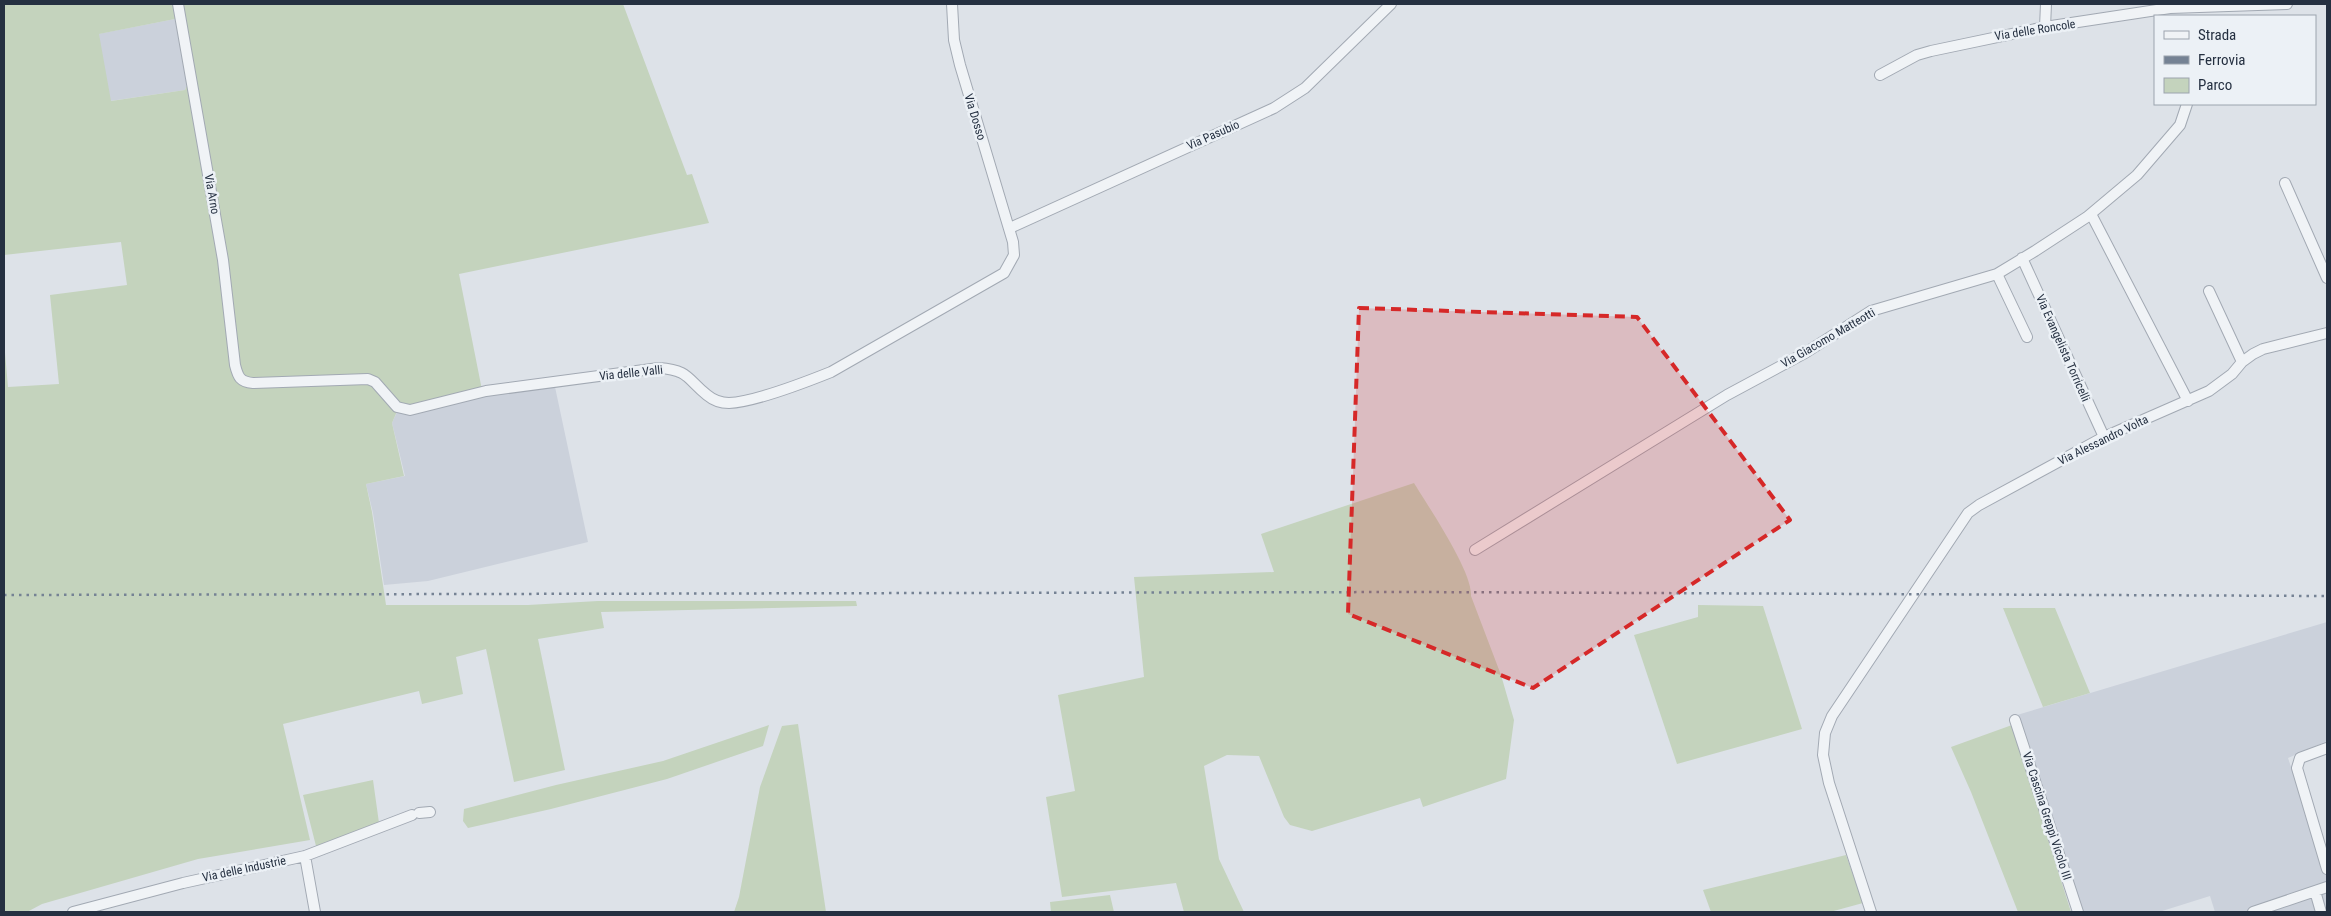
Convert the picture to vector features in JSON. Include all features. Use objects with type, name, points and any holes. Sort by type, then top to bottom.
[{"type":"street","name":"Via Arno","points":[[178,4],[223,260],[235,365],[239,378],[243,382]]},
{"type":"street","name":"Via Dosso","points":[[952,4],[954,40],[960,65],[1010,228]]},
{"type":"street","name":"Via Pasubio","points":[[1010,228],[1274,108],[1305,88],[1391,4]]},
{"type":"street","points":[[2045,27],[2046,4]]},
{"type":"street","points":[[2195,12],[2202,5],[2287,4]]},
{"type":"street","name":"Via delle Roncole","points":[[1880,75],[1931,51],[2045,27],[2170,8],[2195,12]]},
{"type":"street","name":"Via Giacomo Matteotti","points":[[1475,550],[1727,395],[1805,353],[1871,311],[1997,274],[2091,214],[2137,175],[2180,125],[2187,105]]},
{"type":"street","points":[[2285,183],[2327,278]]},
{"type":"street","points":[[2091,214],[2188,401]]},
{"type":"street","name":"Via delle Valli","points":[[243,382],[368,379],[375,382],[397,407],[410,410],[486,391],[659,368],[681,372],[690,377],[708,395],[718,401],[738,402],[810,381],[831,372],[995,279],[1004,273],[1014,256],[1010,228]]},
{"type":"street","name":"Via Evangelista Torricelli","points":[[2022,258],[2104,437]]},
{"type":"street","points":[[1997,274],[2027,337]]},
{"type":"street","points":[[2209,291],[2242,362]]},
{"type":"street","name":"Via Alessandro Volta","points":[[1871,912],[1829,783],[1823,755],[1825,733],[1832,716],[1968,513],[1979,505],[2104,437],[2210,391],[2222,383],[2242,362],[2263,349],[2327,333]]},
{"type":"street","name":"Via Cascina Greppi Vicolo III","points":[[2015,720],[2078,912]]},
{"type":"street","points":[[2327,748],[2300,758],[2297,768],[2327,869]]},
{"type":"street","name":"Via delle Industrie","points":[[73,912],[183,883],[305,856],[418,815]]},
{"type":"street","points":[[305,856],[315,912]]},
{"type":"street","points":[[2253,912],[2327,887]]},
{"type":"street","points":[[2315,891],[2322,912]]},
{"type":"highlighted area","points":[[1359,308],[1637,317],[1790,520],[1533,688],[1348,614]]},
{"type":"shaded area","points":[[175,19],[187,85],[185,90],[110,101],[98,34]]},
{"type":"shaded area","points":[[555,387],[588,542],[428,581],[384,585],[373,513],[366,484],[405,476],[392,423],[397,412],[411,414],[486,396]]},
{"type":"shaded area","points":[[2327,622],[2327,741],[2288,758],[2327,875],[2327,912],[2215,912],[2210,896],[2159,912],[2082,912],[2017,715]]},
{"type":"green space","points":[[4,4],[623,4],[687,175],[692,174],[709,223],[459,274],[483,395],[398,409],[392,423],[404,476],[366,484],[386,605],[528,605],[598,601],[856,601],[857,606],[601,612],[604,628],[538,639],[565,770],[514,782],[486,649],[456,657],[463,694],[422,704],[419,691],[283,724],[310,840],[198,859],[42,904],[27,912],[4,912],[4,341],[8,387],[59,384],[50,295],[127,285],[121,242],[4,255]],"holes":[[[175,19],[187,85],[185,90],[111,101],[99,34]]]},
{"type":"green space","points":[[1414,483],[1465,571],[1470,585],[1471,596],[1501,675],[1514,720],[1506,779],[1423,807],[1420,798],[1312,831],[1290,825],[1284,817],[1259,756],[1227,755],[1204,766],[1219,859],[1244,912],[1184,912],[1176,883],[1062,897],[1046,797],[1075,791],[1058,695],[1144,677],[1134,577],[1274,572],[1261,534]]},
{"type":"green space","points":[[1698,605],[1763,606],[1802,729],[1677,764],[1634,635],[1698,617]]},
{"type":"green space","points":[[2003,608],[2055,608],[2090,693],[2043,707]]},
{"type":"green space","points":[[798,724],[826,912],[734,912],[739,897],[760,787],[782,726]]},
{"type":"green space","points":[[769,725],[763,746],[667,779],[468,828],[463,821],[464,809],[556,785],[663,761]]},
{"type":"green space","points":[[2012,725],[2071,912],[2018,912],[1971,792],[1951,747]]},
{"type":"green space","points":[[373,780],[379,823],[316,846],[303,795]]},
{"type":"green space","points":[[1846,855],[1863,903],[1830,912],[1711,912],[1703,890]]},
{"type":"green space","points":[[1110,895],[1114,912],[1051,912],[1050,902]]},
{"type":"railway","points":[[4,595],[1414,592],[2327,596]]}]
